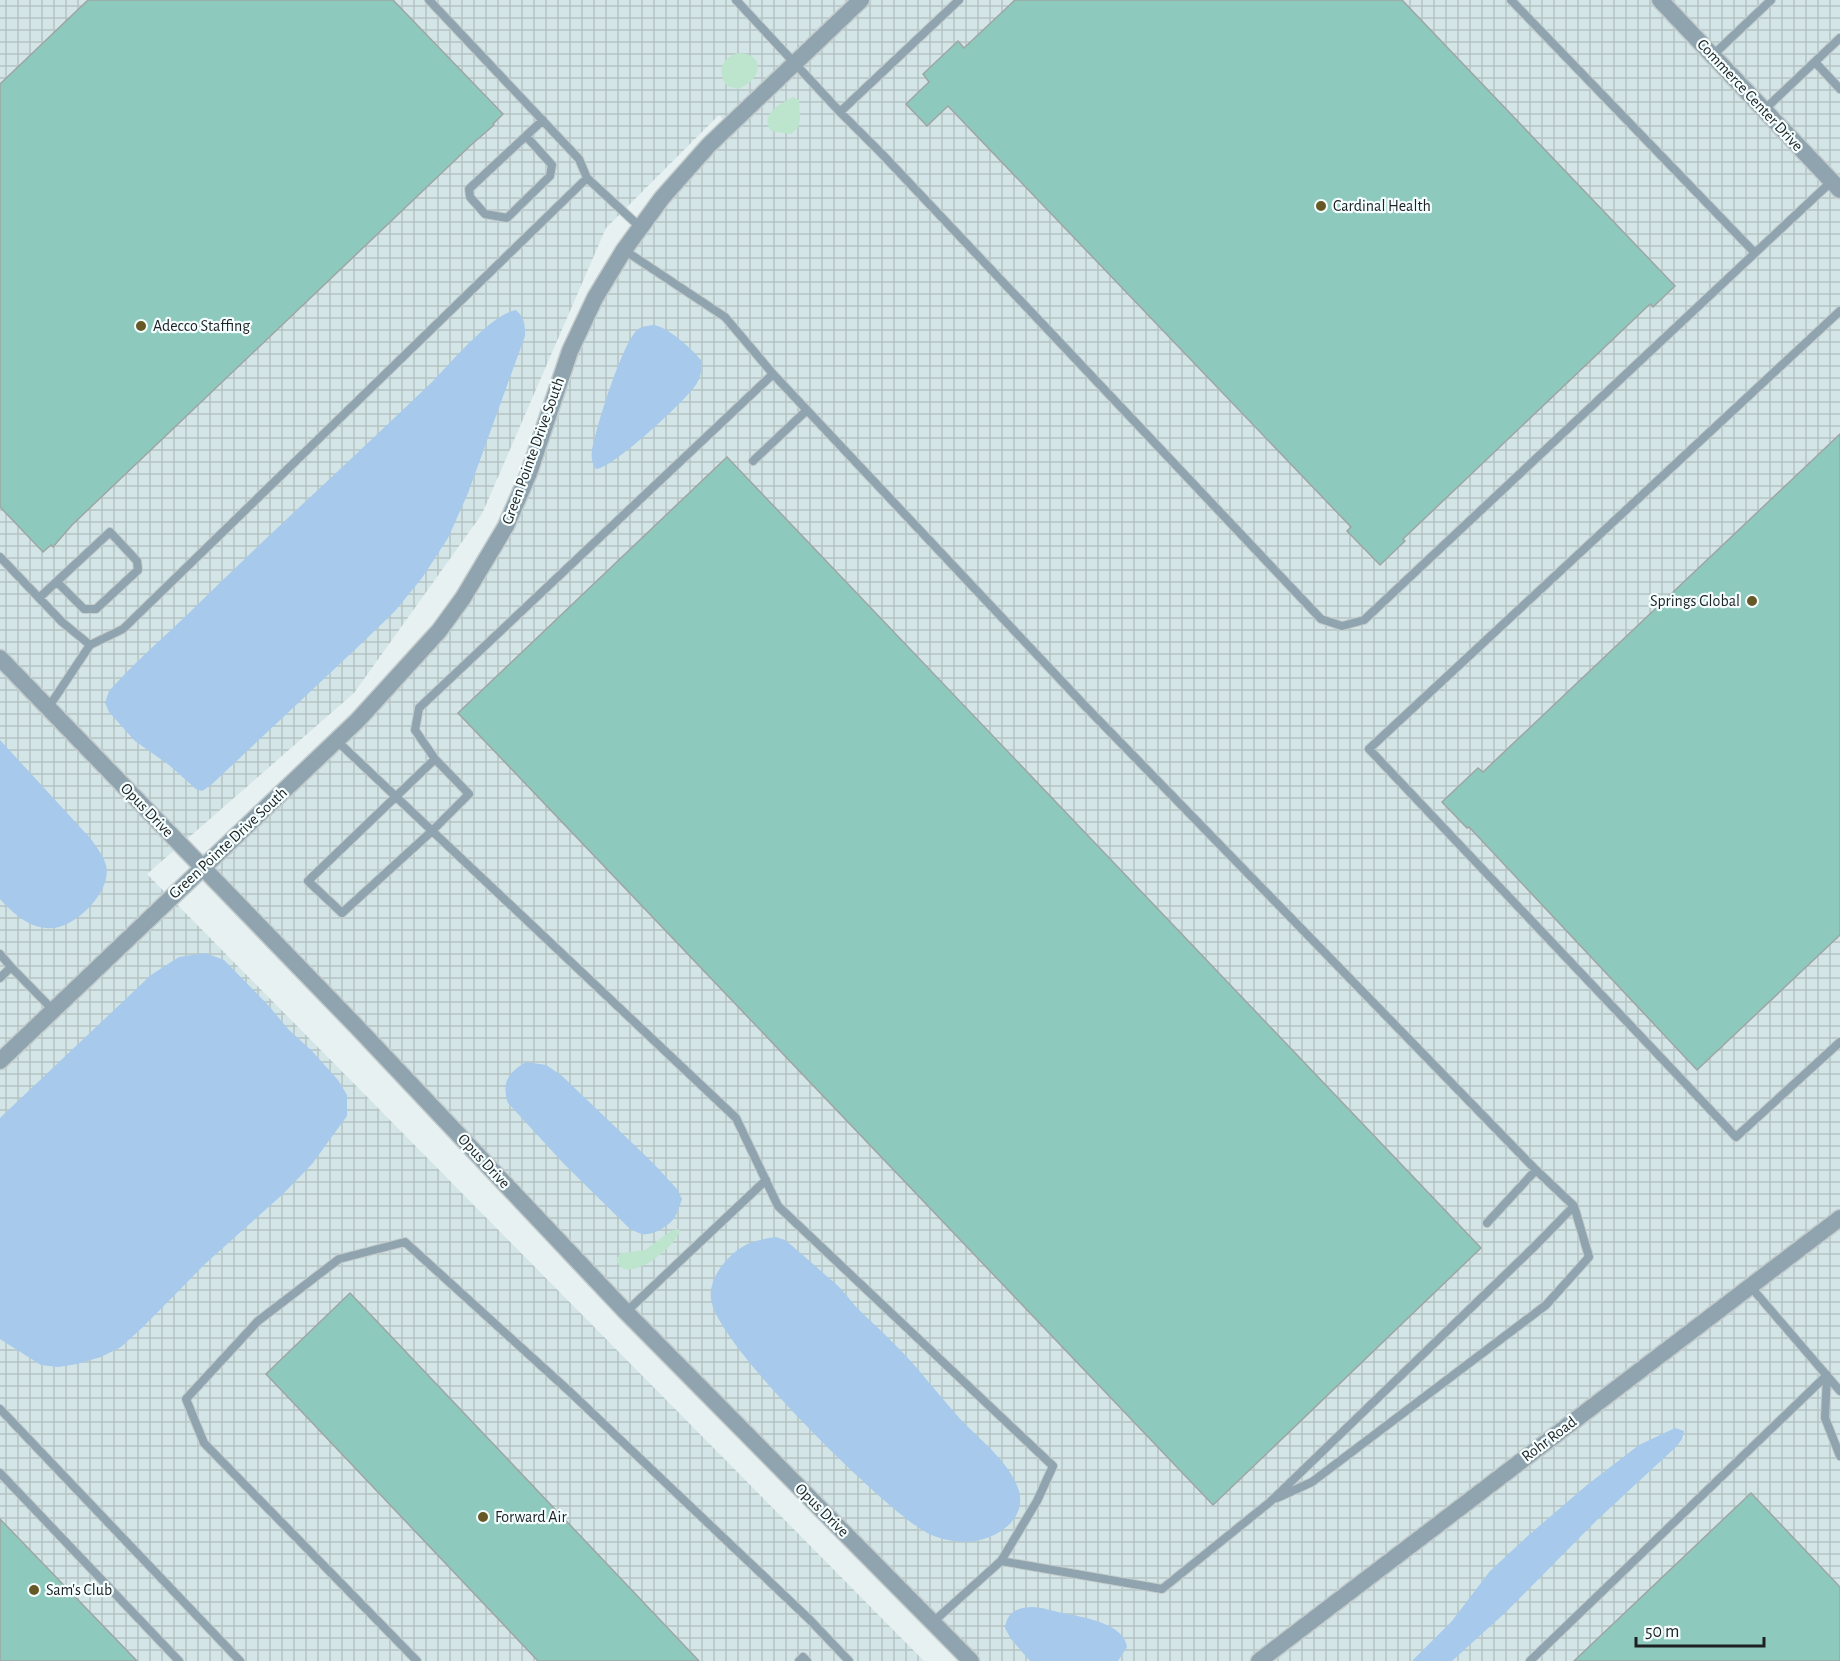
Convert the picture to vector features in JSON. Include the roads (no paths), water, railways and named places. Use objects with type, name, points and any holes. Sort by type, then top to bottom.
[{"type":"street","name":"Green Pointe Drive South","points":[[0,1061],[337,741],[439,631],[506,526],[529,473],[570,351],[595,298],[624,250],[662,198],[709,145],[861,0]]},
{"type":"street","name":"Commerce Center Drive","points":[[1660,0],[1836,186]]},
{"type":"street","name":"Opus Drive","points":[[0,657],[357,1027],[626,1312],[971,1661]]},
{"type":"street","name":"Rohr Road","points":[[1259,1661],[1840,1218]]},
{"type":"lane","points":[[429,0],[579,159],[587,178],[640,227]]},
{"type":"lane","points":[[736,0],[753,16],[794,64],[882,154],[1321,619],[1342,626],[1364,620],[1755,253],[1836,186]]},
{"type":"lane","points":[[840,112],[959,0]]},
{"type":"lane","points":[[1512,0],[1755,253]]},
{"type":"lane","points":[[1713,56],[1771,0]]},
{"type":"lane","points":[[1764,110],[1840,38]]},
{"type":"lane","points":[[1815,62],[1840,89]]},
{"type":"lane","points":[[526,136],[552,165],[550,176],[507,218],[485,214],[470,197],[470,189],[526,136],[543,120]]},
{"type":"lane","points":[[48,708],[90,645],[123,629],[587,178]]},
{"type":"lane","points":[[624,250],[725,317],[773,374],[1086,707],[1536,1170],[1574,1206],[1589,1257],[1546,1305],[1312,1482],[1270,1502]]},
{"type":"lane","points":[[1840,310],[1369,749],[1736,1137],[1840,1042]]},
{"type":"lane","points":[[435,759],[308,881],[342,913],[470,794],[435,759],[415,730],[419,708],[773,374]]},
{"type":"lane","points":[[753,461],[807,410]]},
{"type":"lane","points":[[39,598],[110,532],[138,561],[138,570],[96,609],[84,609],[57,582]]},
{"type":"lane","points":[[0,557],[62,622],[90,645]]},
{"type":"lane","points":[[337,741],[736,1118],[778,1206],[1053,1466],[1037,1501],[1001,1561],[933,1622]]},
{"type":"lane","points":[[0,954],[54,1011]]},
{"type":"lane","points":[[0,978],[12,967]]},
{"type":"lane","points":[[1487,1223],[1536,1170]]},
{"type":"lane","points":[[626,1312],[766,1180]]},
{"type":"lane","points":[[1001,1561],[1162,1589],[1270,1502],[1574,1206]]},
{"type":"lane","points":[[417,1661],[204,1443],[186,1398],[258,1321],[339,1259],[405,1242],[577,1400],[801,1612],[849,1661]]},
{"type":"lane","points":[[1750,1286],[1840,1391]]},
{"type":"lane","points":[[1827,1375],[1825,1418],[1840,1456]]},
{"type":"lane","points":[[1530,1661],[1827,1375]]},
{"type":"lane","points":[[0,1409],[240,1661]]},
{"type":"lane","points":[[0,1473],[179,1661]]},
{"type":"lane","points":[[799,1661],[803,1657],[807,1661]]},
{"type":"water","points":[[516,310],[524,322],[525,336],[468,493],[448,538],[422,578],[395,611],[211,785],[202,791],[196,789],[169,765],[135,741],[109,712],[105,703],[109,691],[431,383],[471,341],[495,320]]},
{"type":"water","points":[[654,325],[673,334],[701,360],[699,380],[689,394],[664,419],[632,447],[596,469],[592,460],[592,451],[598,425],[623,354],[636,331],[642,327]]},
{"type":"water","points":[[0,740],[90,838],[106,865],[103,887],[97,898],[78,917],[56,928],[39,927],[26,921],[0,899]]},
{"type":"water","points":[[205,953],[224,960],[338,1080],[347,1095],[347,1116],[312,1164],[283,1194],[205,1264],[121,1347],[101,1357],[77,1364],[58,1367],[41,1365],[0,1339],[0,1118],[151,975],[179,957]]},
{"type":"water","points":[[526,1062],[546,1065],[561,1075],[677,1189],[682,1199],[676,1215],[669,1224],[656,1232],[646,1234],[640,1234],[629,1228],[564,1164],[508,1103],[505,1089],[508,1078]]},
{"type":"water","points":[[776,1237],[785,1240],[838,1286],[907,1357],[958,1417],[1002,1462],[1014,1479],[1020,1500],[1013,1520],[1005,1528],[985,1539],[963,1542],[942,1539],[924,1531],[903,1516],[839,1459],[769,1385],[740,1350],[720,1321],[711,1299],[713,1282],[728,1258],[742,1247]]},
{"type":"water","points":[[1675,1428],[1684,1431],[1677,1446],[1597,1520],[1507,1611],[1452,1661],[1412,1661],[1452,1621],[1490,1571],[1530,1534],[1587,1485],[1639,1445]]},
{"type":"water","points":[[1031,1607],[1101,1622],[1118,1632],[1127,1647],[1118,1661],[1030,1661],[1011,1639],[1005,1628],[1010,1615],[1021,1608]]},
{"type":"place","name":"Cardinal Health","points":[[1321,206]]},
{"type":"place","name":"Adecco Staffing","points":[[141,326]]},
{"type":"place","name":"Springs Global","points":[[1752,601]]},
{"type":"place","name":"Forward Air","points":[[483,1517]]},
{"type":"place","name":"Sam's Club","points":[[34,1590]]}]
